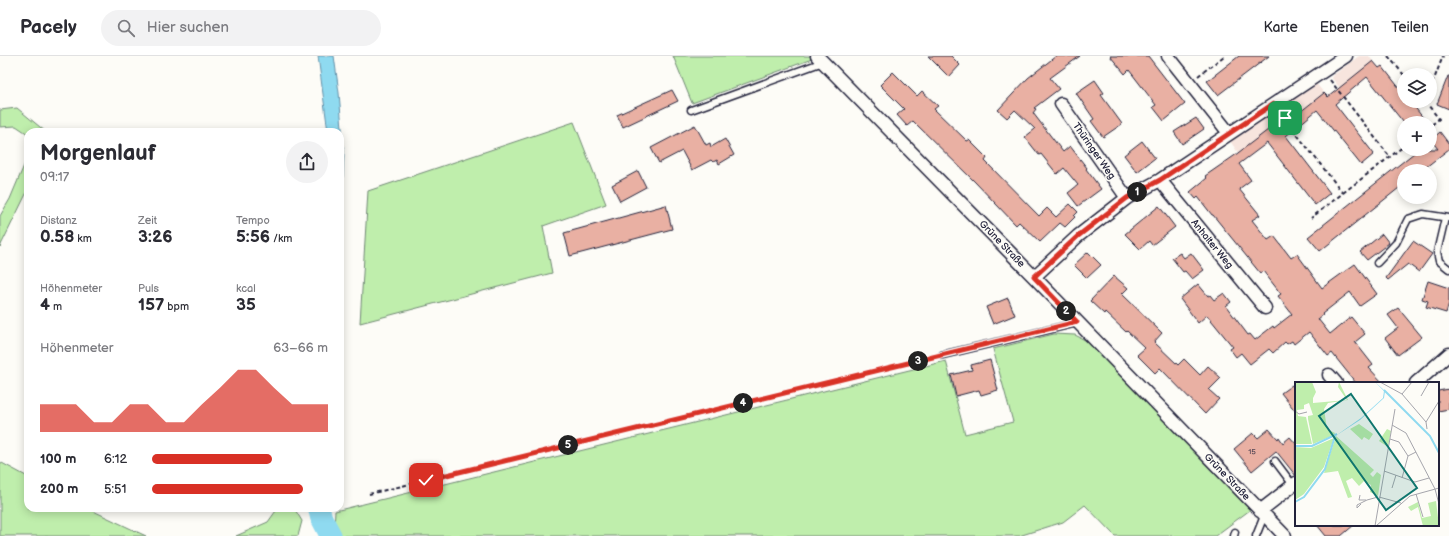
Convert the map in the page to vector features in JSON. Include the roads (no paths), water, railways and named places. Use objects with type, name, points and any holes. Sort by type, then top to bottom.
[{"type":"street","points":[[1168,56],[1229,133]]},
{"type":"street","points":[[1034,277],[1078,236],[1127,198],[1160,180],[1323,72],[1341,58]]},
{"type":"street","name":"Grüne Straße","points":[[820,59],[1285,536]]},
{"type":"street","name":"Thüringer Weg","points":[[1061,104],[1127,198]]},
{"type":"street","name":"Anhalter Weg","points":[[1160,180],[1265,308]]},
{"type":"street","points":[[1417,382],[1449,354]]},
{"type":"street","points":[[1262,514],[1295,484]]},
{"type":"lane","points":[[691,110],[820,59]]},
{"type":"lane","points":[[1377,263],[1396,243],[1408,219],[1423,214],[1447,218],[1437,252],[1439,261],[1449,269]]},
{"type":"lane","points":[[942,355],[1077,322]]},
{"type":"lane","points":[[1275,461],[1295,484]]},
{"type":"lane","points":[[1256,536],[1262,514]]},
{"type":"water","points":[[318,56],[334,56],[339,93],[342,128],[327,128]]},
{"type":"water","points":[[314,512],[325,512],[328,531],[315,519]]},
{"type":"waterway","points":[[320,512],[331,536]]}]
